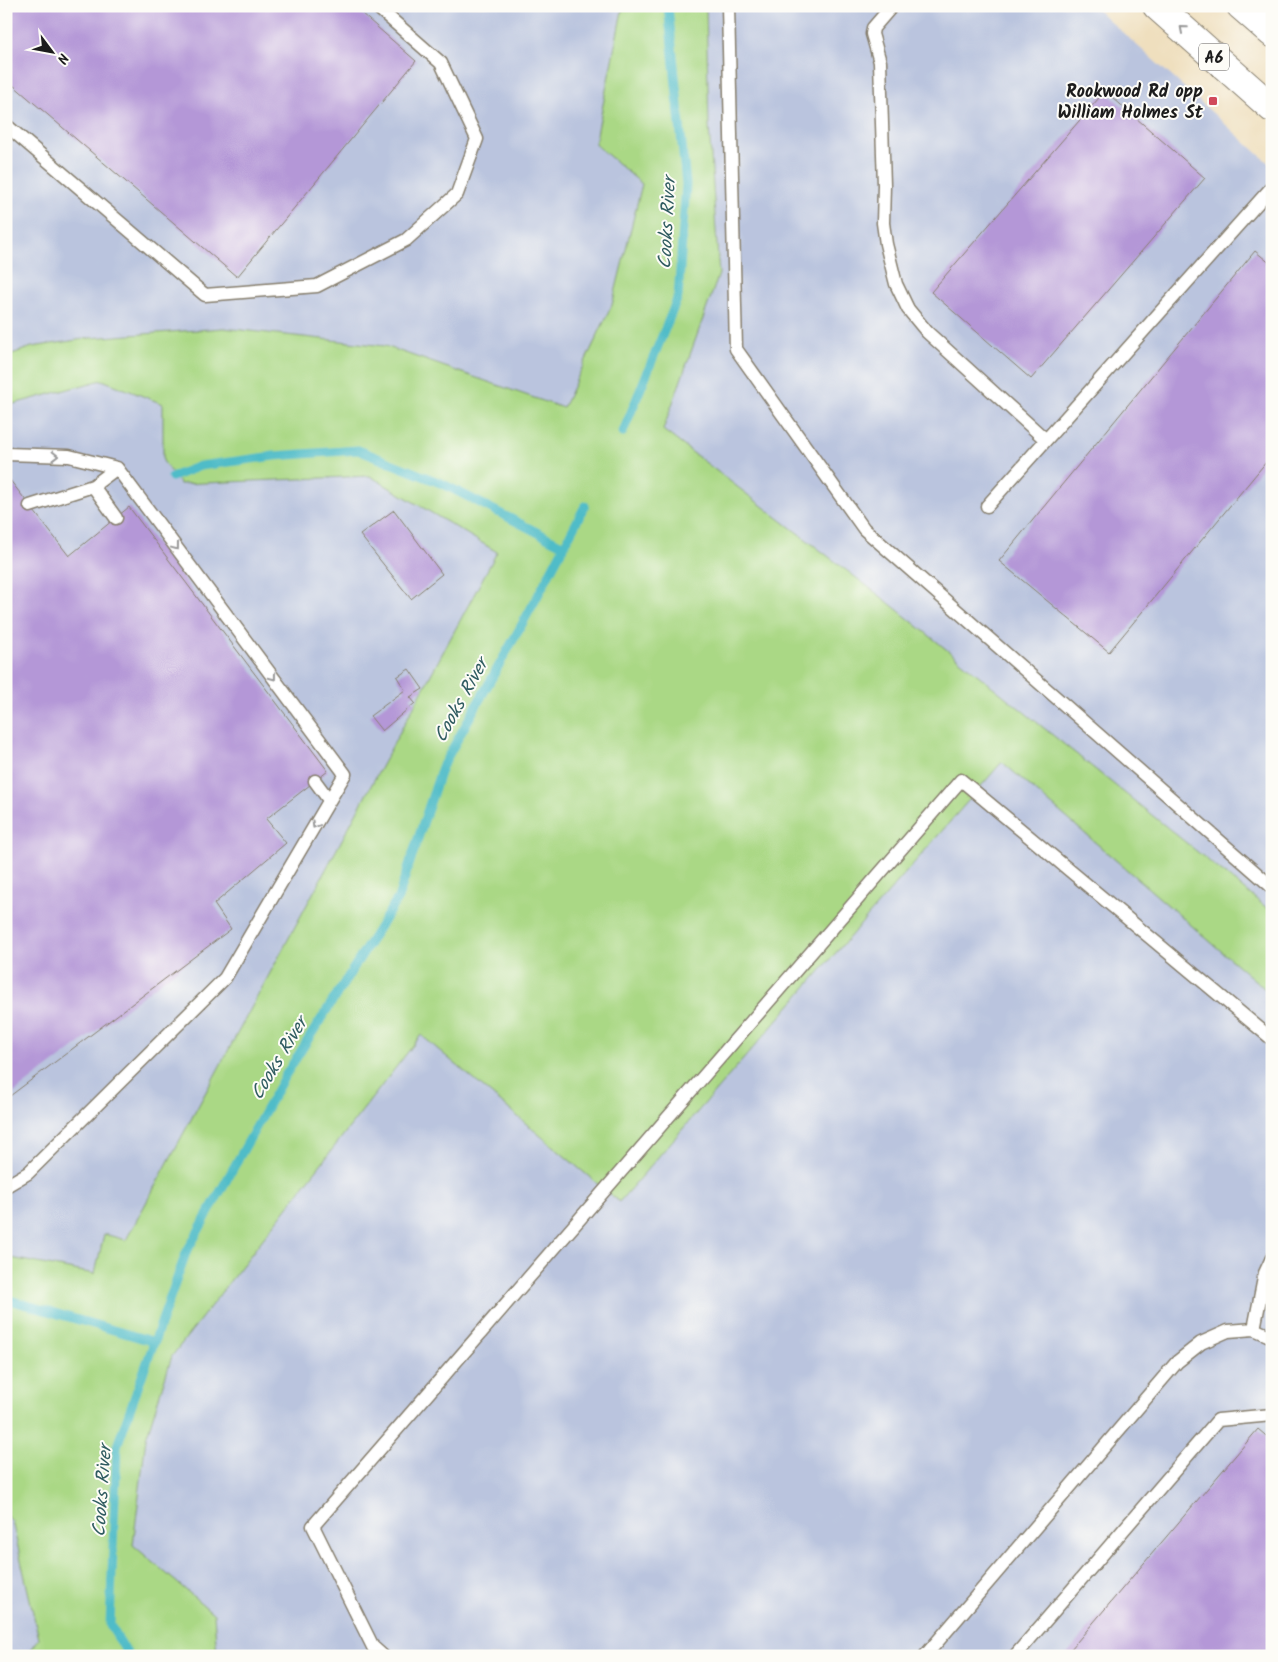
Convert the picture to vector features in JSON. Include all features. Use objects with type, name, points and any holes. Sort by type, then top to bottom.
[{"type":"highway","name":"A6","points":[[1157,6],[1272,108]]},
{"type":"highway","points":[[1241,6],[1272,33]]},
{"type":"lane","points":[[6,125],[205,295],[318,286],[406,240],[457,194],[477,139],[441,63],[376,6]]},
{"type":"lane","points":[[728,6],[736,349],[864,529],[1272,888]]},
{"type":"lane","points":[[892,6],[873,28],[872,34],[880,69],[883,223],[896,284],[908,309],[927,332],[1046,440]]},
{"type":"lane","points":[[987,506],[1272,187]]},
{"type":"lane","points":[[6,454],[69,456],[117,468],[345,774],[225,978],[28,1173],[6,1186]]},
{"type":"lane","points":[[30,506],[92,486],[117,468]]},
{"type":"lane","points":[[92,486],[116,518]]},
{"type":"lane","points":[[384,1656],[373,1647],[313,1526],[961,780],[1272,1039]]},
{"type":"lane","points":[[315,781],[329,800]]},
{"type":"lane","points":[[1254,1329],[1265,1273],[1272,1258]]},
{"type":"lane","points":[[925,1656],[1177,1362],[1201,1343],[1228,1331],[1254,1329],[1272,1337]]},
{"type":"lane","points":[[1015,1656],[1218,1420],[1272,1415]]},
{"type":"shaded area","points":[[6,6],[1093,6],[1272,166],[1272,1656],[6,1656]]},
{"type":"green space","points":[[623,6],[706,6],[709,126],[719,274],[663,430],[884,599],[1272,912],[1272,995],[1002,762],[619,1202],[421,1035],[172,1356],[146,1438],[133,1545],[214,1614],[217,1656],[26,1656],[39,1639],[12,1521],[6,1516],[6,1257],[95,1274],[104,1234],[126,1240],[497,552],[370,476],[180,484],[163,461],[163,404],[102,380],[6,406],[6,356],[32,347],[90,338],[223,328],[385,346],[563,408],[612,305],[642,184],[595,144]]},
{"type":"building","points":[[6,6],[353,6],[416,61],[237,277],[6,79]]},
{"type":"building","points":[[1105,91],[1205,178],[1031,379],[931,292]]},
{"type":"building","points":[[1255,251],[1272,265],[1272,455],[1109,652],[999,561]]},
{"type":"building","points":[[6,475],[69,556],[129,507],[328,771],[266,819],[286,843],[214,904],[231,929],[6,1099]]},
{"type":"building","points":[[394,510],[442,574],[411,599],[360,535]]},
{"type":"building","points":[[409,669],[423,689],[410,697],[415,703],[382,731],[370,716],[405,690],[397,677]]},
{"type":"building","points":[[1258,1429],[1272,1441],[1272,1656],[1065,1656]]},
{"type":"waterway","name":"Cooks River","points":[[623,432],[678,297],[686,184],[668,6]]},
{"type":"waterway","points":[[172,477],[200,466],[274,456],[358,450],[443,484],[564,546]]},
{"type":"waterway","name":"Cooks River","points":[[129,1656],[110,1625],[117,1446],[186,1253],[283,1079],[398,898],[442,767],[535,601],[585,506]]},
{"type":"waterway","points":[[6,1299],[155,1342]]},
{"type":"place","name":"Rookwood Rd opp William Holmes St","points":[[1213,101]]}]
